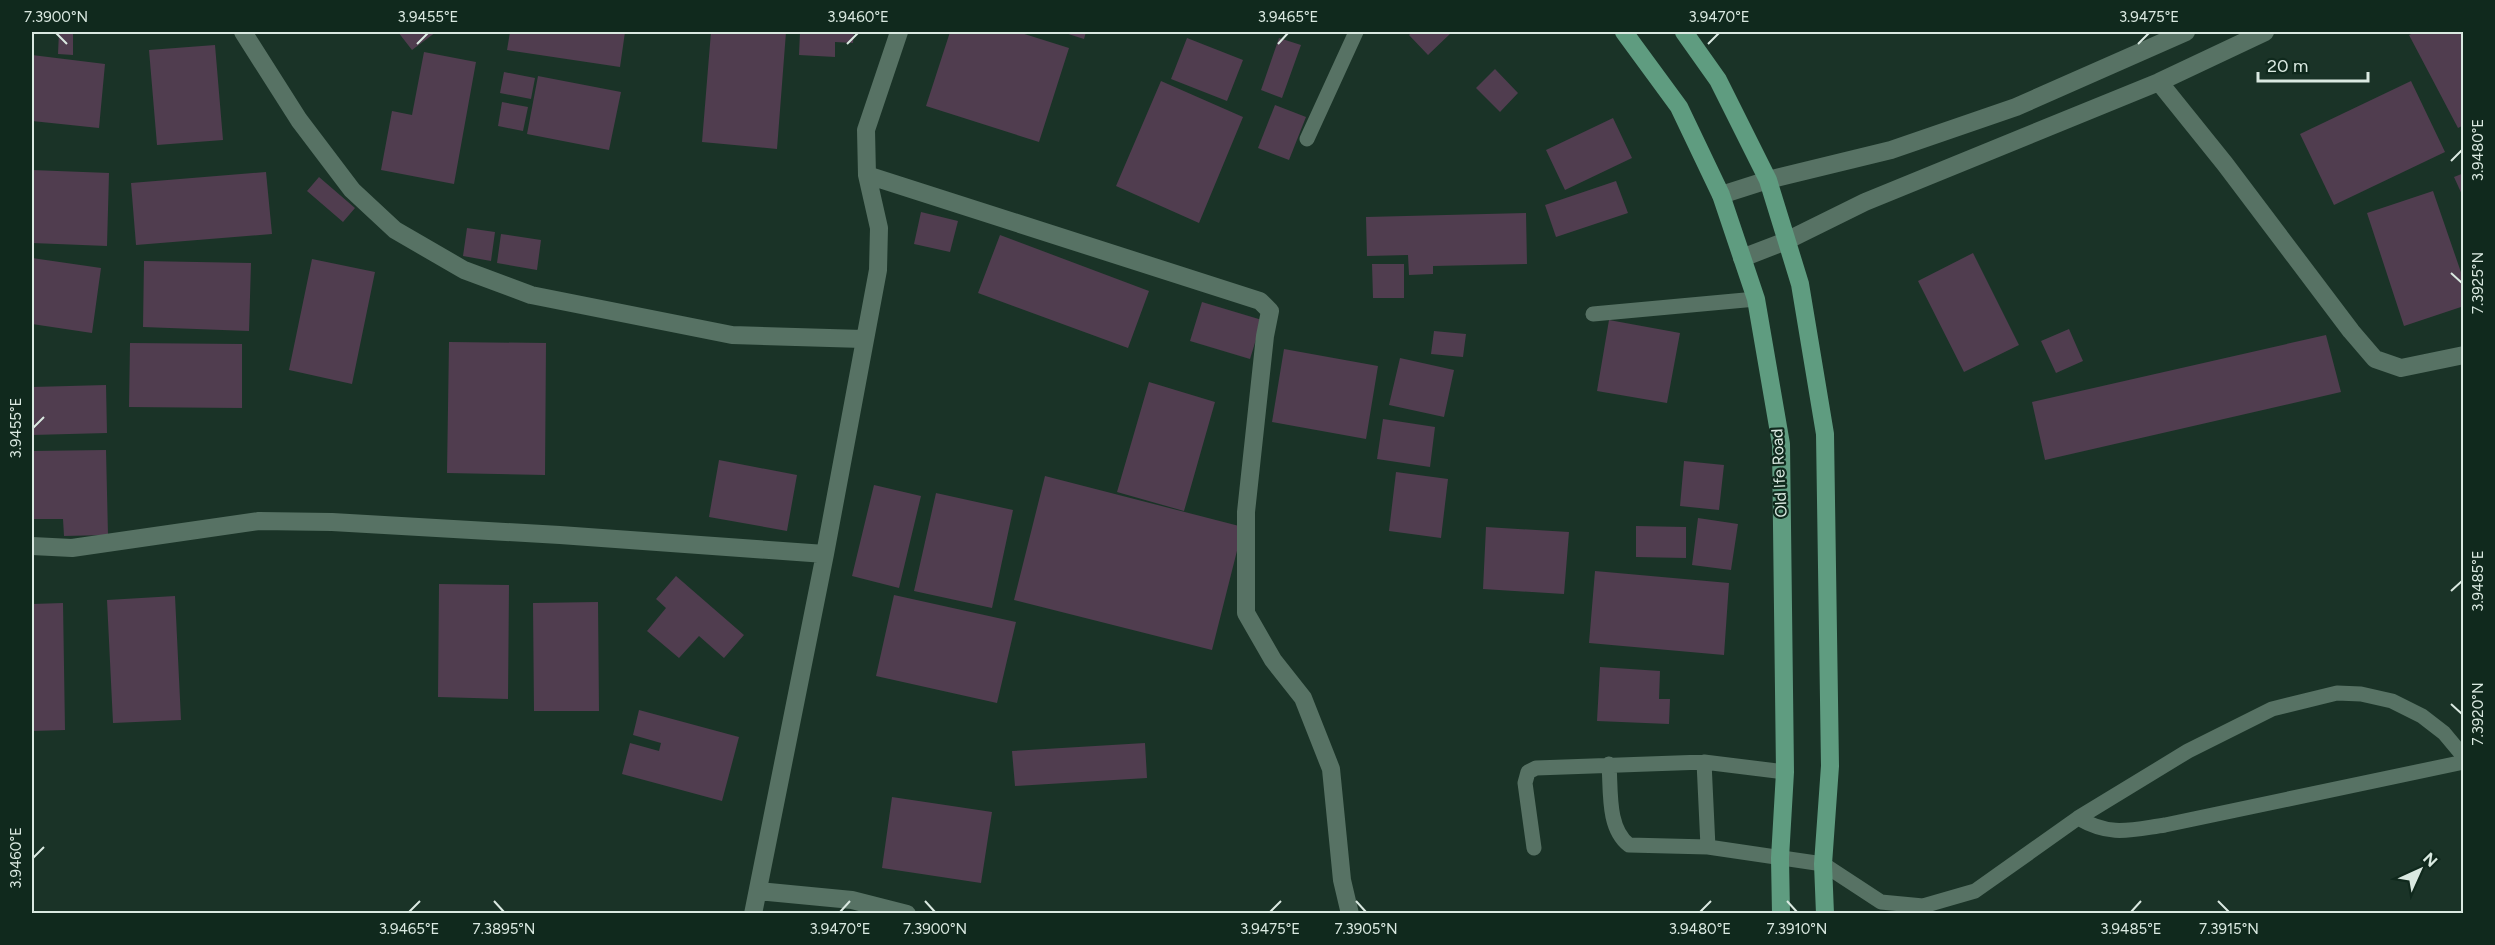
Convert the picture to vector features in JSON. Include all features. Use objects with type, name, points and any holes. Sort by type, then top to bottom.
[{"type":"main road","name":"Old Ife Road","points":[[1624,32],[1679,107],[1722,195],[1756,299],[1781,444],[1785,772],[1780,858],[1781,914]]},
{"type":"main road","points":[[1683,32],[1718,80],[1768,180],[1800,284],[1825,434],[1830,766],[1823,864],[1825,914]]},
{"type":"street","points":[[243,32],[298,120],[352,190],[395,230],[464,270],[531,295],[732,334],[863,339]]},
{"type":"street","points":[[753,914],[825,554],[863,339],[878,270],[879,228],[867,175],[866,130],[899,32]]},
{"type":"street","points":[[1722,195],[1768,180],[1891,150],[2016,107],[2186,32]]},
{"type":"street","points":[[1742,258],[1786,242],[1865,202],[2159,82],[2265,32]]},
{"type":"street","points":[[2159,82],[2225,164],[2351,331],[2375,358],[2401,368],[2463,355]]},
{"type":"street","points":[[867,175],[1260,301],[1270,311],[1265,336],[1246,512],[1246,613],[1273,660],[1303,698],[1331,769],[1342,880],[1350,914]]},
{"type":"street","points":[[32,546],[72,548],[259,521],[322,522],[560,535],[825,554]]},
{"type":"street","points":[[758,891],[852,900],[907,914]]},
{"type":"lane","points":[[1307,139],[1356,32]]},
{"type":"lane","points":[[1593,314],[1756,299]]},
{"type":"lane","points":[[1609,764],[1615,827],[1621,838],[1629,845],[1708,847],[1823,864],[1881,902],[1923,906],[1975,891],[2078,818],[2188,751],[2272,709],[2337,693],[2361,694],[2392,701],[2422,716],[2444,733],[2463,760],[2146,828],[2117,832],[2095,828],[2078,818]]},
{"type":"lane","points":[[1534,848],[1525,783],[1528,772],[1536,768],[1704,762],[1785,772]]},
{"type":"lane","points":[[1704,762],[1708,847]]},
{"type":"building","points":[[59,32],[73,32],[73,55],[58,54]]},
{"type":"building","points":[[398,32],[436,32],[412,50]]},
{"type":"building","points":[[510,32],[625,32],[620,67],[507,50]]},
{"type":"building","points":[[711,32],[786,32],[777,149],[702,142]]},
{"type":"building","points":[[800,32],[854,32],[853,43],[835,42],[835,57],[799,55]]},
{"type":"building","points":[[950,32],[1018,32],[1069,48],[1039,142],[926,106]]},
{"type":"building","points":[[1062,32],[1086,32],[1084,39]]},
{"type":"building","points":[[1412,32],[1452,32],[1428,55],[1409,35]]},
{"type":"building","points":[[2416,32],[2464,32],[2464,125],[2458,128],[2409,35]]},
{"type":"building","points":[[1187,38],[1243,60],[1227,101],[1171,79]]},
{"type":"building","points":[[1279,38],[1301,45],[1282,98],[1261,90]]},
{"type":"building","points":[[215,45],[223,140],[157,145],[149,50]]},
{"type":"building","points":[[424,52],[476,62],[454,184],[381,170],[392,111],[412,115]]},
{"type":"building","points":[[32,55],[105,64],[99,128],[32,121]]},
{"type":"building","points":[[1495,69],[1518,93],[1500,112],[1476,88]]},
{"type":"building","points":[[504,72],[535,78],[531,99],[500,93]]},
{"type":"building","points":[[538,76],[621,92],[609,150],[527,134]]},
{"type":"building","points":[[1161,81],[1243,117],[1199,223],[1116,186]]},
{"type":"building","points":[[2411,81],[2445,152],[2334,205],[2300,134]]},
{"type":"building","points":[[502,102],[528,107],[523,131],[498,126]]},
{"type":"building","points":[[1275,105],[1306,117],[1289,160],[1258,148]]},
{"type":"building","points":[[1613,118],[1632,158],[1565,190],[1546,150]]},
{"type":"building","points":[[32,170],[109,173],[107,246],[32,243]]},
{"type":"building","points":[[266,172],[272,234],[136,245],[131,183]]},
{"type":"building","points":[[2464,173],[2464,199],[2454,177]]},
{"type":"building","points":[[319,177],[355,208],[343,222],[307,191]]},
{"type":"building","points":[[1616,181],[1628,213],[1556,237],[1545,205]]},
{"type":"building","points":[[2433,191],[2464,281],[2464,306],[2404,326],[2367,213]]},
{"type":"building","points":[[921,212],[958,221],[950,252],[914,244]]},
{"type":"building","points":[[1526,213],[1527,264],[1433,266],[1433,274],[1409,275],[1408,255],[1367,256],[1366,217]]},
{"type":"building","points":[[467,228],[495,232],[491,261],[463,256]]},
{"type":"building","points":[[501,234],[541,240],[537,270],[497,263]]},
{"type":"building","points":[[1000,235],[1149,291],[1128,348],[978,293]]},
{"type":"building","points":[[1973,253],[2019,345],[1964,372],[1918,281]]},
{"type":"building","points":[[32,258],[101,268],[92,333],[32,324]]},
{"type":"building","points":[[312,259],[375,272],[352,384],[289,370]]},
{"type":"building","points":[[144,261],[251,263],[249,331],[143,327]]},
{"type":"building","points":[[1372,264],[1404,264],[1404,298],[1373,298]]},
{"type":"building","points":[[1202,302],[1262,320],[1250,359],[1190,341]]},
{"type":"building","points":[[1609,320],[1680,333],[1667,403],[1597,391]]},
{"type":"building","points":[[2069,329],[2083,361],[2056,373],[2041,341]]},
{"type":"building","points":[[1434,331],[1466,334],[1463,357],[1431,354]]},
{"type":"building","points":[[2326,335],[2341,392],[2045,460],[2032,402]]},
{"type":"building","points":[[449,342],[546,343],[545,475],[447,473]]},
{"type":"building","points":[[130,343],[242,344],[242,408],[129,407]]},
{"type":"building","points":[[1284,349],[1378,366],[1366,439],[1272,422]]},
{"type":"building","points":[[1400,358],[1454,370],[1444,417],[1389,405]]},
{"type":"building","points":[[1149,382],[1215,402],[1184,511],[1117,492]]},
{"type":"building","points":[[106,385],[107,433],[32,435],[32,387]]},
{"type":"building","points":[[1383,419],[1435,427],[1430,467],[1377,459]]},
{"type":"building","points":[[106,450],[108,535],[64,536],[63,519],[32,519],[32,451]]},
{"type":"building","points":[[719,460],[797,475],[787,531],[709,517]]},
{"type":"building","points":[[1684,461],[1724,465],[1719,510],[1680,506]]},
{"type":"building","points":[[1396,472],[1448,479],[1441,538],[1389,531]]},
{"type":"building","points":[[1045,476],[1243,527],[1212,650],[1014,600]]},
{"type":"building","points":[[874,485],[921,496],[899,588],[852,576]]},
{"type":"building","points":[[936,493],[1013,510],[992,608],[914,591]]},
{"type":"building","points":[[1698,518],[1738,524],[1731,570],[1692,565]]},
{"type":"building","points":[[1636,526],[1686,527],[1686,558],[1636,557]]},
{"type":"building","points":[[1486,527],[1569,532],[1564,594],[1483,589]]},
{"type":"building","points":[[1595,571],[1729,583],[1724,655],[1589,643]]},
{"type":"building","points":[[676,576],[744,635],[724,658],[699,636],[679,658],[647,631],[666,608],[656,599]]},
{"type":"building","points":[[439,584],[509,585],[508,699],[438,697]]},
{"type":"building","points":[[894,595],[1016,622],[997,703],[876,676]]},
{"type":"building","points":[[175,596],[181,720],[113,723],[107,600]]},
{"type":"building","points":[[598,602],[599,711],[534,711],[533,603]]},
{"type":"building","points":[[63,603],[65,730],[32,731],[32,604]]},
{"type":"building","points":[[1600,667],[1660,671],[1659,699],[1670,699],[1669,724],[1597,721]]},
{"type":"building","points":[[639,710],[739,737],[722,801],[622,774],[630,743],[659,751],[661,743],[633,735]]},
{"type":"building","points":[[1145,743],[1147,778],[1015,786],[1012,751]]},
{"type":"building","points":[[892,797],[992,812],[981,883],[882,868]]}]
